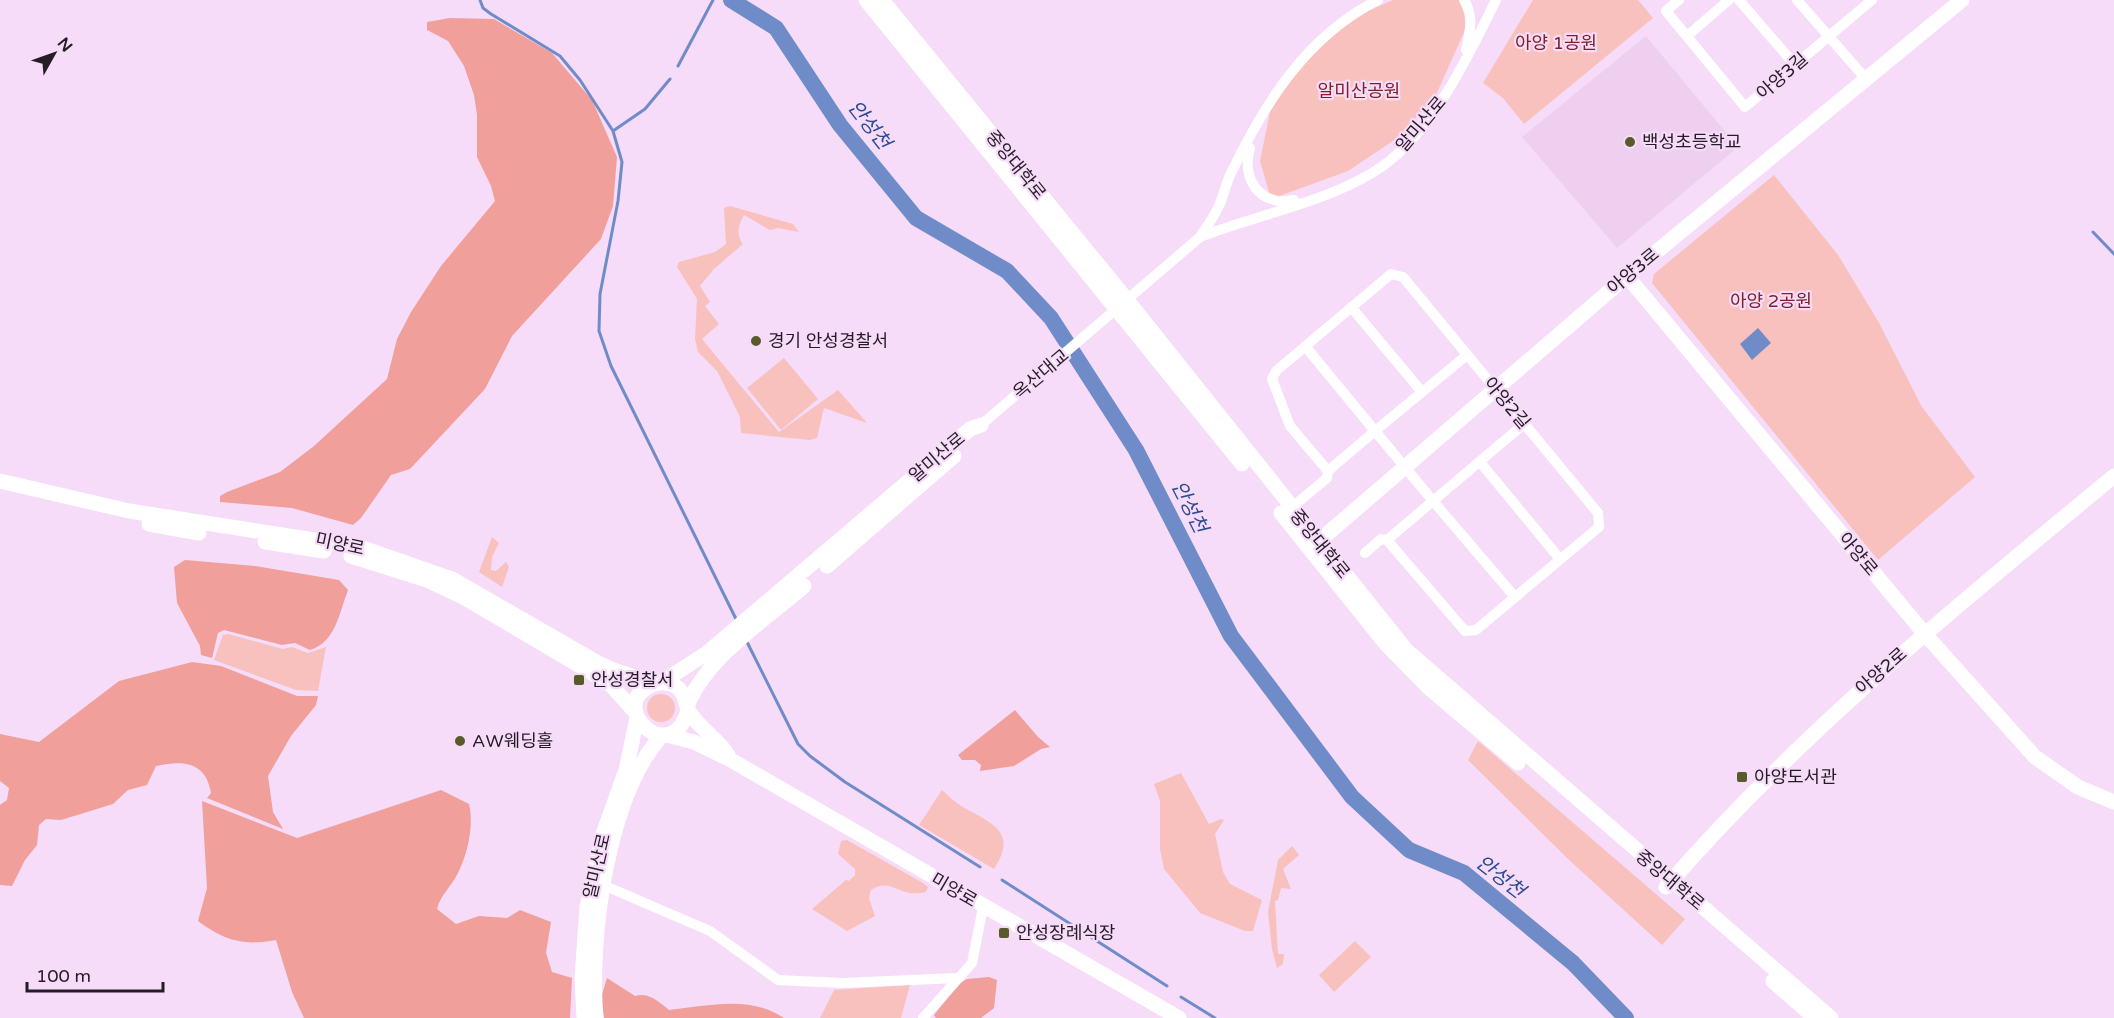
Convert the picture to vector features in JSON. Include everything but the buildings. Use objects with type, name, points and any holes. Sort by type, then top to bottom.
[{"type":"street","name":"중앙대학로","points":[[866,0],[1291,508],[1314,545]]},
{"type":"street","name":"중앙대학로","points":[[882,0],[1314,545],[1406,650],[1669,884],[1815,1018]]},
{"type":"street","name":"알미산로","points":[[1101,324],[1200,237],[1218,207],[1232,172],[1274,94],[1297,62],[1329,30],[1378,0]]},
{"type":"street","points":[[1464,0],[1470,15],[1471,27],[1464,62]]},
{"type":"street","name":"알미산로","points":[[1200,237],[1333,191],[1373,173],[1403,150],[1451,88],[1496,0]]},
{"type":"street","name":"아양3길","points":[[1679,0],[1666,11],[1745,107],[1872,0]]},
{"type":"street","points":[[1687,36],[1729,0]]},
{"type":"street","points":[[1739,0],[1795,65]]},
{"type":"street","points":[[1798,0],[1866,79]]},
{"type":"street","name":"아양3로","points":[[1314,545],[1628,276],[1962,0]]},
{"type":"street","points":[[1264,114],[1246,161],[1249,178],[1257,192],[1270,199],[1290,201],[1333,191]]},
{"type":"street","name":"아양2길","points":[[1328,471],[1290,426],[1272,379],[1276,371],[1390,274],[1403,277],[1598,513],[1599,527],[1476,630],[1465,631],[1387,540]]},
{"type":"street","name":"아양로","points":[[1628,276],[1924,633],[2038,760],[2078,787],[2114,802]]},
{"type":"street","points":[[1351,307],[1422,393]]},
{"type":"street","name":"옥산대교","points":[[981,425],[1101,324]]},
{"type":"street","points":[[1305,346],[1515,597]]},
{"type":"street","points":[[1291,508],[1326,478],[1328,471],[1467,355]]},
{"type":"street","points":[[1365,553],[1381,539],[1387,540],[1524,424]]},
{"type":"street","name":"알미산로","points":[[659,683],[707,653],[970,429],[981,425]]},
{"type":"street","name":"알미산로","points":[[688,707],[695,688],[712,666],[976,437],[981,425]]},
{"type":"street","points":[[1480,462],[1560,559]]},
{"type":"street","name":"아양2로","points":[[1669,884],[1831,714],[1924,633],[2114,476]]},
{"type":"street","name":"미양로","points":[[0,481],[129,511],[360,547],[402,560],[461,584],[607,667],[659,683]]},
{"type":"street","name":"미양로","points":[[0,490],[173,529],[357,557],[427,580],[465,598],[590,670],[609,683],[636,715]]},
{"type":"street","points":[[659,683],[679,689],[688,707],[685,722],[677,730],[664,735],[651,733],[636,715],[636,700],[644,689],[659,683]]},
{"type":"street","name":"미양로","points":[[688,707],[731,760]]},
{"type":"street","name":"알미산로","points":[[584,1018],[582,978],[587,906],[602,837],[626,770],[636,715]]},
{"type":"street","name":"알미산로","points":[[596,1018],[595,958],[603,885],[614,837],[632,784],[649,750],[664,735]]},
{"type":"street","name":"미양로","points":[[664,735],[694,742],[731,760],[1179,1018]]},
{"type":"street","name":"중앙대학로","points":[[1669,884],[1832,1018]]},
{"type":"street","points":[[603,885],[711,931],[778,980],[842,983],[958,978]]},
{"type":"street","points":[[923,1018],[972,963],[983,907]]},
{"type":"shaded area","points":[[450,18],[494,19],[552,53],[592,100],[617,157],[613,206],[601,239],[512,336],[485,389],[410,469],[391,475],[361,518],[353,525],[292,508],[220,502],[220,496],[227,492],[280,472],[314,446],[387,379],[397,339],[411,312],[441,266],[495,201],[491,186],[477,157],[477,115],[474,95],[464,66],[448,41],[427,30],[427,22]]},
{"type":"shaded area","name":"백성초등학교","points":[[1646,36],[1738,147],[1617,248],[1522,137]]},
{"type":"shaded area","points":[[185,560],[255,566],[339,580],[348,590],[331,634],[319,646],[310,650],[295,643],[282,645],[224,630],[218,633],[212,658],[201,655],[200,646],[177,603],[174,567]]},
{"type":"shaded area","points":[[192,662],[221,666],[297,696],[318,696],[316,705],[291,736],[268,776],[273,812],[283,829],[207,798],[211,793],[208,782],[204,774],[191,765],[175,763],[156,766],[147,785],[128,790],[113,804],[61,820],[46,819],[39,825],[37,845],[25,860],[12,886],[0,885],[0,805],[7,800],[9,788],[0,781],[0,734],[39,742],[119,681]]},
{"type":"shaded area","points":[[1015,710],[1038,737],[1050,747],[1041,749],[1014,766],[980,771],[981,765],[975,760],[962,760],[958,755]]},
{"type":"shaded area","points":[[441,790],[469,804],[471,821],[462,865],[437,909],[456,924],[479,916],[507,918],[520,910],[551,922],[546,953],[552,972],[572,978],[570,1018],[304,1018],[292,992],[276,940],[244,942],[235,940],[217,933],[198,921],[207,888],[202,801],[297,838]]},
{"type":"shaded area","points":[[989,977],[997,980],[994,1008],[981,1018],[936,1018],[934,1015],[960,983],[967,979]]},
{"type":"shaded area","points":[[607,978],[635,996],[645,995],[658,1001],[669,1010],[743,1004],[757,1006],[784,1018],[604,1018],[601,998]]},
{"type":"green space","name":"알미산공원","points":[[1393,0],[1460,0],[1469,21],[1436,95],[1399,137],[1348,171],[1271,199],[1260,161],[1271,107],[1312,53],[1352,18]]},
{"type":"green space","name":"아양 1공원","points":[[1533,0],[1638,0],[1653,18],[1524,124],[1503,98],[1483,83]]},
{"type":"green space","name":"아양 2공원","points":[[1774,175],[1838,255],[1878,321],[1922,407],[1975,477],[1878,560],[1652,283],[1654,274]]},
{"type":"green space","points":[[730,206],[793,224],[799,232],[778,228],[770,230],[744,215],[739,230],[739,237],[743,244],[714,269],[700,286],[710,302],[705,306],[719,324],[702,339],[779,432],[838,390],[867,423],[824,408],[817,438],[810,440],[741,433],[740,417],[717,371],[698,352],[695,339],[697,299],[677,267],[679,262],[715,252],[726,244],[724,208]]},
{"type":"green space","points":[[784,358],[818,399],[781,430],[747,388]]},
{"type":"green space","points":[[492,537],[499,543],[492,557],[491,570],[496,571],[506,562],[509,567],[502,587],[479,572]]},
{"type":"green space","points":[[228,634],[283,649],[292,647],[308,653],[326,647],[318,691],[296,690],[214,660],[223,635]]},
{"type":"green space","points":[[661,694],[671,698],[675,708],[671,718],[661,722],[651,718],[647,708],[651,698]]},
{"type":"green space","points":[[1478,741],[1685,919],[1662,945],[1568,859],[1468,760]]},
{"type":"green space","points":[[1181,773],[1209,824],[1224,820],[1215,834],[1223,872],[1230,884],[1262,900],[1253,931],[1245,931],[1200,913],[1164,869],[1160,849],[1160,801],[1154,784]]},
{"type":"green space","points":[[942,790],[957,803],[990,823],[1002,836],[1004,845],[994,869],[919,825]]},
{"type":"green space","points":[[847,840],[923,883],[928,887],[926,892],[909,893],[891,886],[878,886],[871,890],[869,898],[875,916],[847,931],[812,909],[855,875],[855,869],[838,854],[841,841]]},
{"type":"green space","points":[[1292,846],[1299,855],[1283,869],[1291,889],[1281,888],[1278,900],[1275,901],[1278,954],[1284,954],[1283,964],[1277,968],[1272,949],[1268,912],[1278,860]]},
{"type":"green space","points":[[1355,941],[1371,957],[1334,992],[1319,975]]},
{"type":"green space","points":[[910,985],[901,1018],[820,1018],[834,990]]},
{"type":"water","points":[[1758,328],[1771,343],[1752,360],[1740,344]]},
{"type":"waterway","points":[[480,0],[483,8],[491,14],[560,56],[580,80],[613,131],[622,162],[618,201],[600,294],[599,331],[611,366],[737,621]]},
{"type":"waterway","points":[[678,66],[713,0]]},
{"type":"waterway","name":"안성천","points":[[731,0],[776,28],[840,125],[916,218],[1007,271],[1051,318],[1136,450],[1231,636],[1352,797],[1409,850],[1464,873],[1573,963],[1626,1018]]},
{"type":"waterway","points":[[613,131],[645,109],[670,79]]},
{"type":"waterway","points":[[2093,232],[2114,254]]},
{"type":"waterway","points":[[747,642],[798,744],[810,756],[845,782],[980,867]]},
{"type":"waterway","points":[[1002,880],[1167,986]]},
{"type":"waterway","points":[[1181,997],[1215,1018]]},
{"type":"place","name":"백성초등학교","points":[[1630,142]]},
{"type":"place","name":"경기 안성경찰서","points":[[756,341]]},
{"type":"place","name":"안성경찰서","points":[[579,680]]},
{"type":"place","name":"AW웨딩홀","points":[[460,741]]},
{"type":"place","name":"아양도서관","points":[[1742,777]]},
{"type":"place","name":"안성장례식장","points":[[1004,933]]}]
